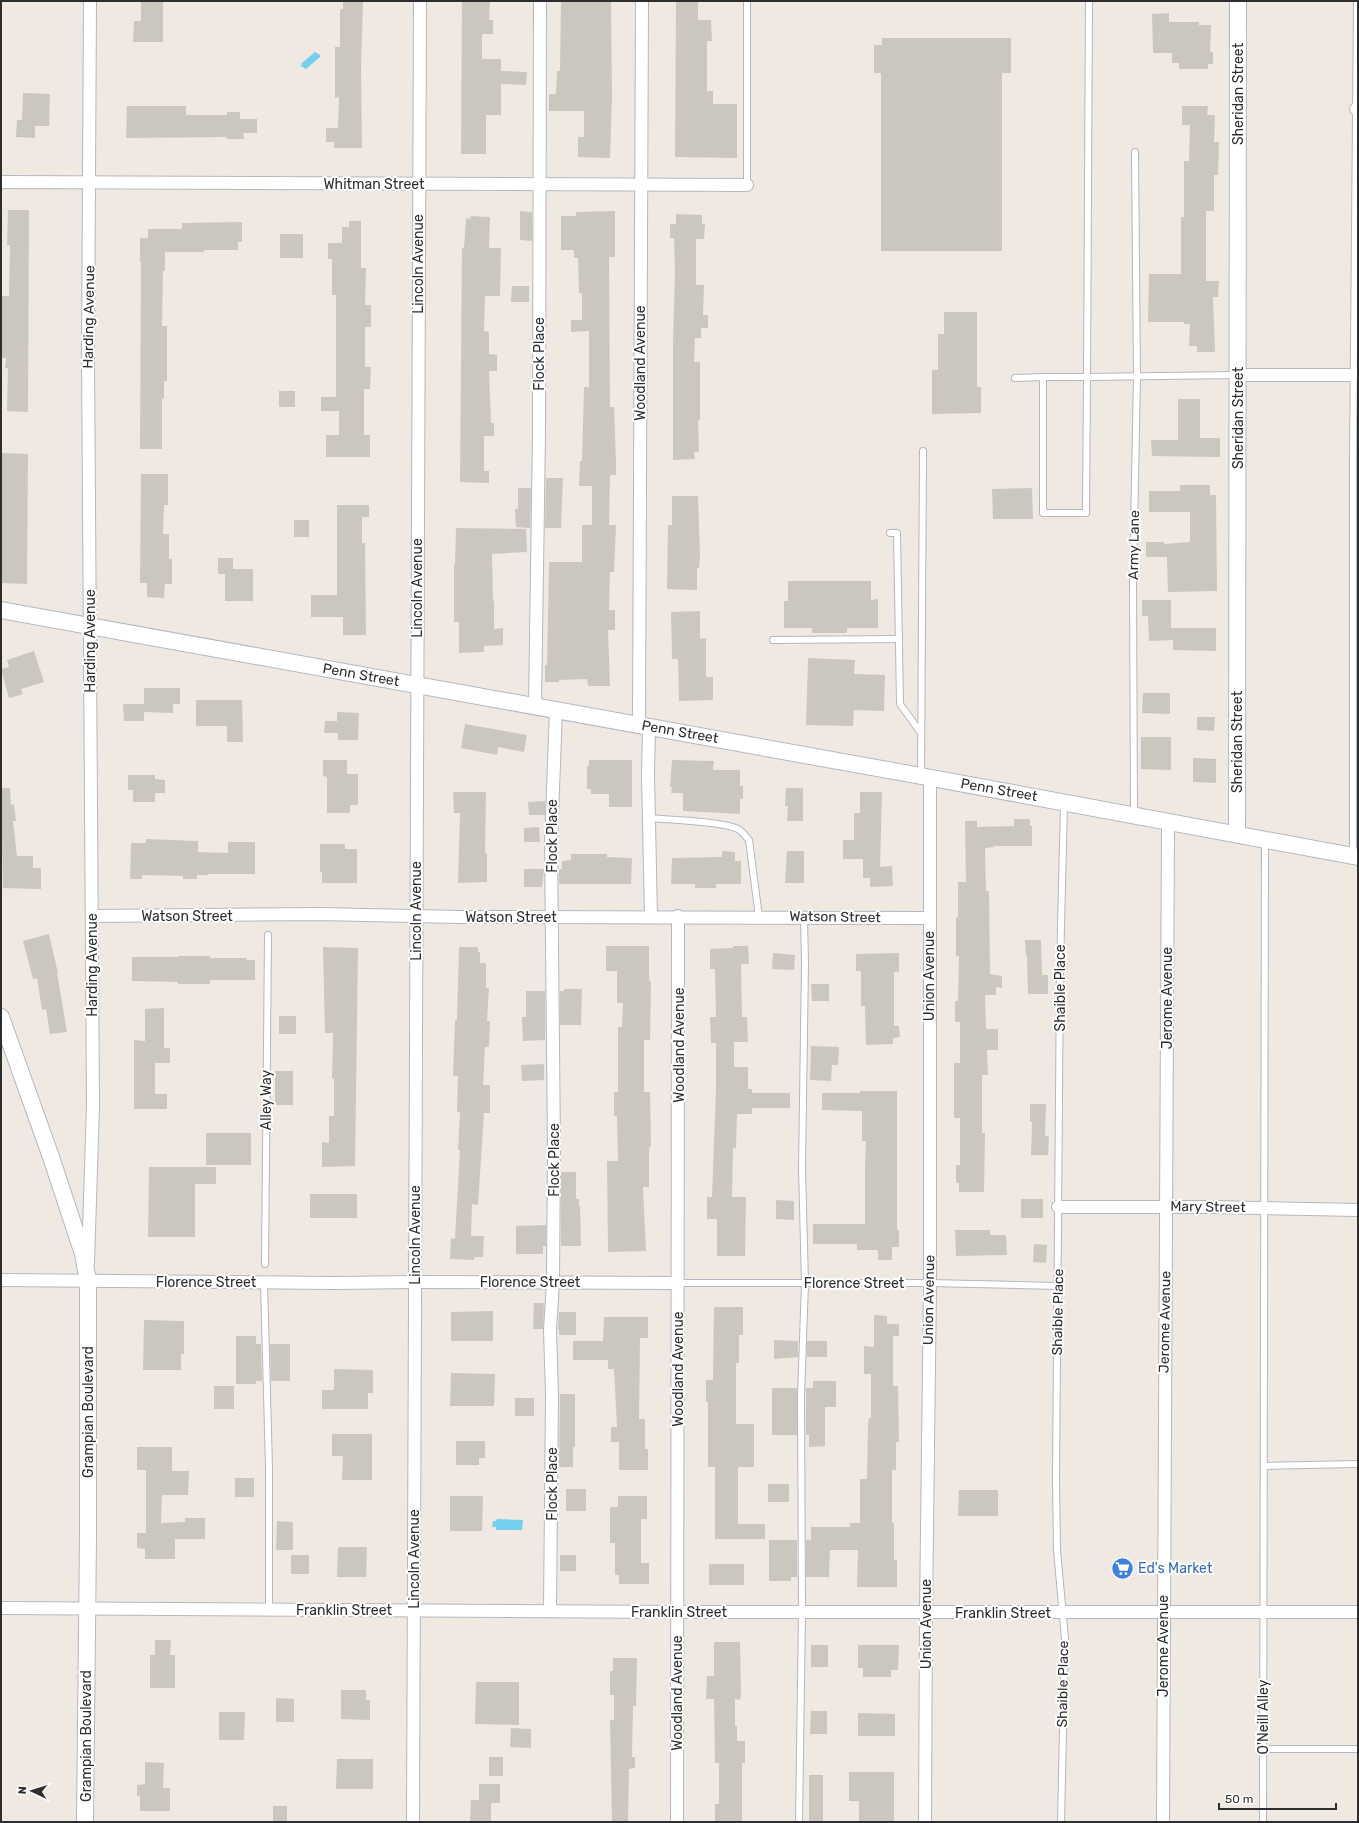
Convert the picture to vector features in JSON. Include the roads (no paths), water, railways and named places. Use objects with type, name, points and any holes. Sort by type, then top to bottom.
[{"type":"street","name":"Harding Avenue","points":[[88,1281],[93,1151],[88,363],[90,1]]},
{"type":"street","name":"Lincoln Avenue","points":[[413,1822],[420,1]]},
{"type":"street","name":"Flock Place","points":[[535,706],[539,436],[540,1]]},
{"type":"street","name":"Woodland Avenue","points":[[642,1],[641,185],[644,725],[649,818],[651,917]]},
{"type":"street","name":"Sheridan Street","points":[[1237,834],[1238,1]]},
{"type":"street","name":"Whitman Street","points":[[1,182],[747,185]]},
{"type":"street","points":[[1238,376],[1356,375]]},
{"type":"street","name":"Penn Street","points":[[1,610],[926,776],[1356,856]]},
{"type":"street","name":"Flock Place","points":[[550,1611],[552,1402],[550,1330],[553,1282],[553,918],[551,843],[556,710]]},
{"type":"street","name":"Union Avenue","points":[[925,1822],[930,1283],[929,918],[926,776]]},
{"type":"street","name":"Jerome Avenue","points":[[1163,1822],[1168,821]]},
{"type":"street","name":"Watson Street","points":[[92,916],[416,916],[553,918],[759,916],[929,918]]},
{"type":"street","name":"Woodland Avenue","points":[[677,1822],[678,916]]},
{"type":"street","name":"Grampian Boulevard","points":[[1,1017],[54,1164],[83,1254],[88,1281],[89,1367],[85,1822]]},
{"type":"street","name":"Mary Street","points":[[1058,1207],[1358,1210]]},
{"type":"street","name":"Florence Street","points":[[1,1280],[678,1283]]},
{"type":"street","name":"Franklin Street","points":[[1,1608],[926,1613],[1358,1612]]},
{"type":"lane","points":[[747,1],[747,185]]},
{"type":"lane","points":[[1043,377],[1043,513],[1086,513],[1089,1]]},
{"type":"lane","points":[[1356,856],[1357,1]]},
{"type":"lane","name":"Army Lane","points":[[1134,815],[1133,582],[1137,377],[1135,152]]},
{"type":"lane","points":[[1015,378],[1238,376]]},
{"type":"lane","points":[[922,452],[921,733],[926,776]]},
{"type":"lane","points":[[890,533],[897,533],[900,704],[921,733]]},
{"type":"lane","points":[[772,640],[899,639]]},
{"type":"lane","name":"Shaible Place","points":[[1061,1822],[1065,1639],[1057,1550],[1056,1480],[1060,968],[1064,802]]},
{"type":"lane","points":[[649,818],[722,825],[736,829],[743,833],[749,840],[759,916]]},
{"type":"lane","name":"O'Neill Alley","points":[[1263,1822],[1265,839]]},
{"type":"lane","points":[[799,1822],[802,1612],[801,1396],[805,1283],[802,1168],[805,964],[804,917]]},
{"type":"lane","name":"Alley Way","points":[[265,1264],[268,935]]},
{"type":"lane","points":[[264,1282],[269,1468],[269,1610]]},
{"type":"lane","name":"Florence Street","points":[[678,1283],[930,1283],[1058,1286]]},
{"type":"lane","points":[[1264,1466],[1358,1464]]},
{"type":"lane","points":[[1263,1749],[1358,1749]]},
{"type":"water","points":[[315,52],[320,55],[320,57],[306,69],[301,66],[302,63]]},
{"type":"water","points":[[497,1519],[523,1520],[522,1530],[496,1530],[496,1527],[492,1527],[493,1521],[496,1521]]},
{"type":"place","name":"Ed's Market","points":[[1123,1568]]}]
